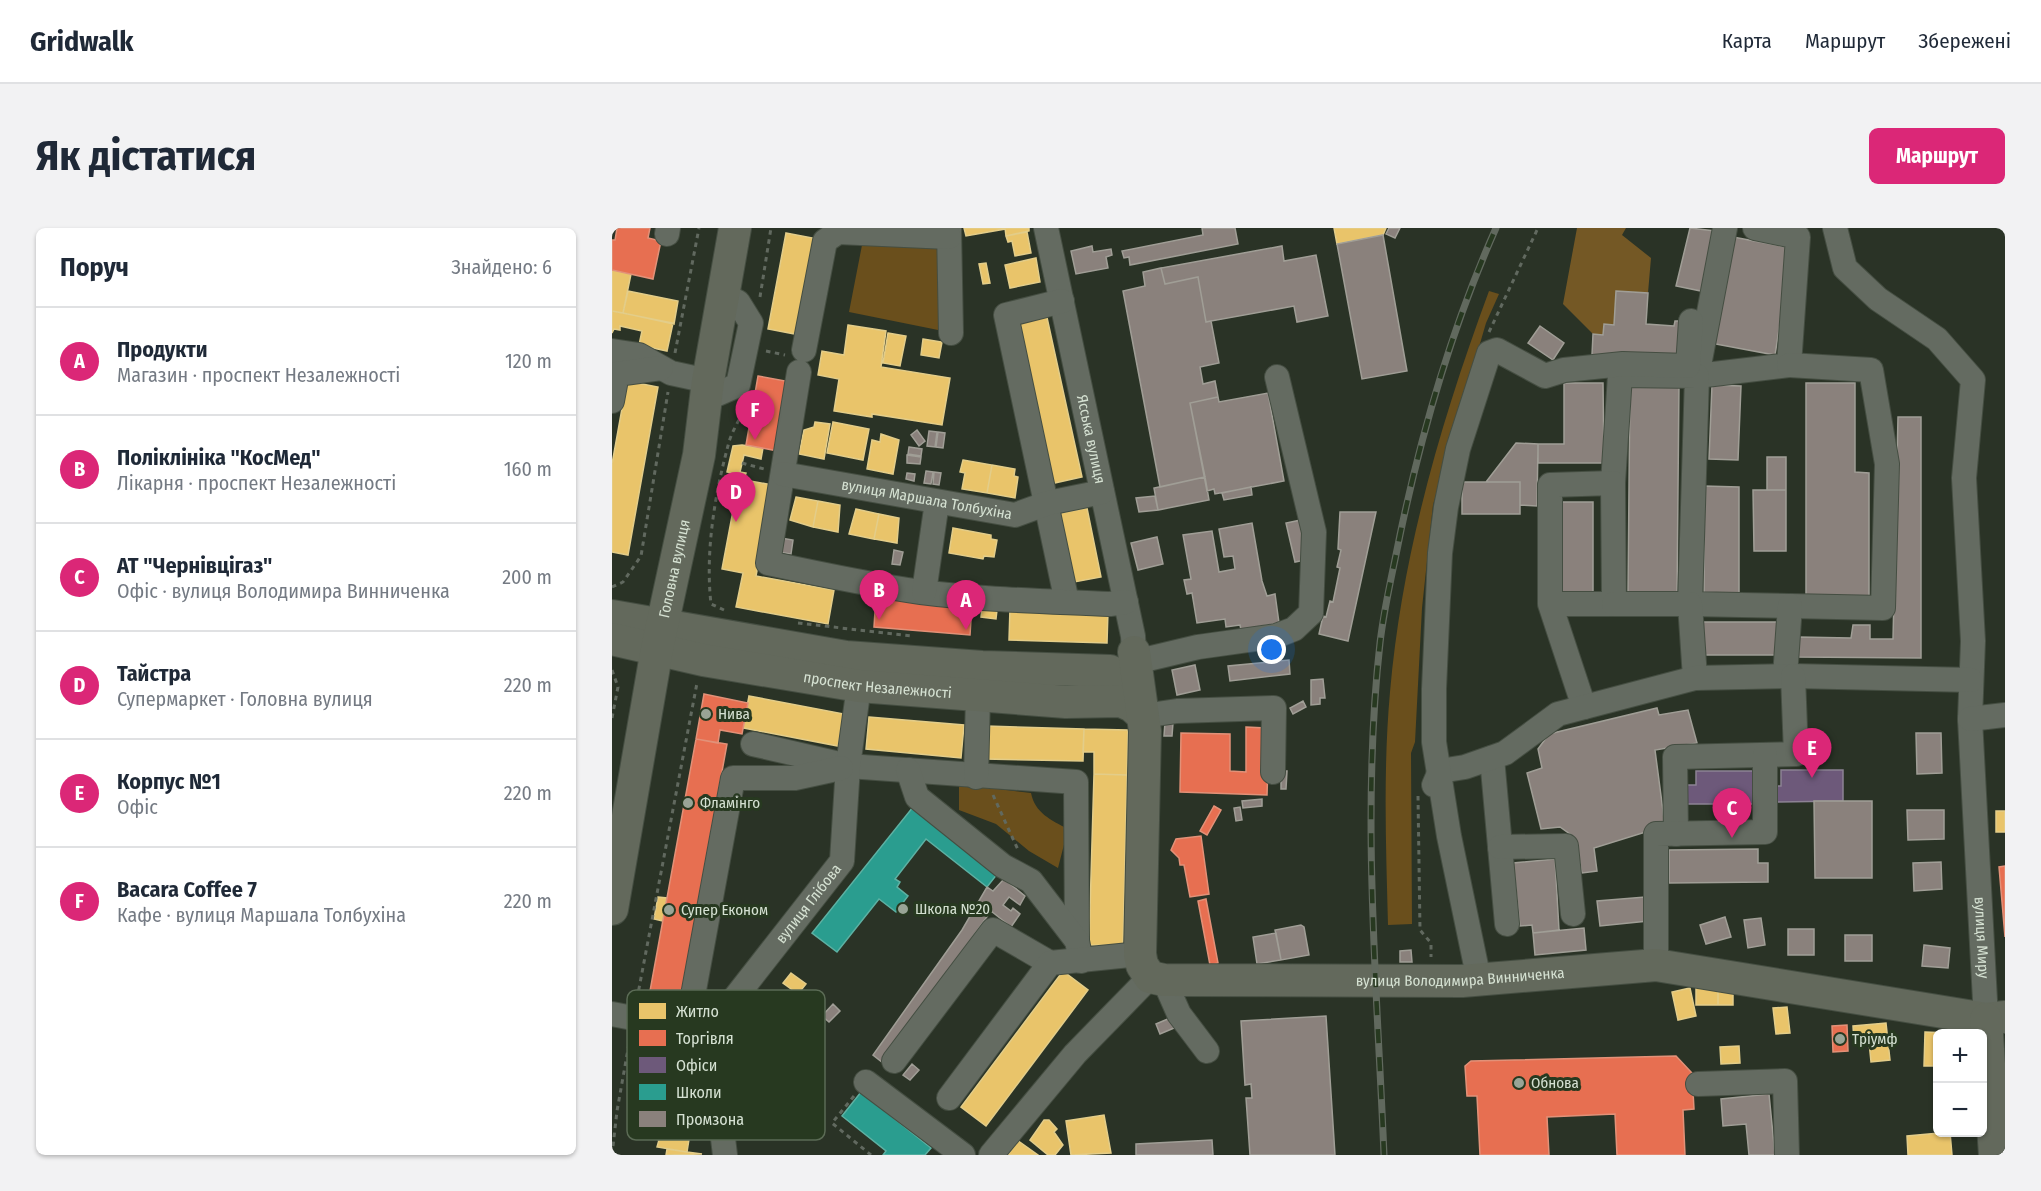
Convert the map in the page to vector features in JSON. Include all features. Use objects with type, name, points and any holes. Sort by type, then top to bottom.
[{"type":"main road","name":"Головна вулиця","points":[[614,892],[659,636],[699,454],[707,390],[735,228]]},
{"type":"main road","name":"проспект Незалежності","points":[[612,616],[659,636],[703,660],[859,686],[1066,702],[1121,701],[1132,706],[1132,677],[846,657],[659,636],[612,639]]},
{"type":"main road","name":"Ясська вулиця","points":[[1132,677],[1152,971]]},
{"type":"main road","name":"вулиця Володимира Винниченка","points":[[1152,971],[1471,980],[1656,966],[1996,1018]]},
{"type":"main road","name":"вулиця Миру","points":[[1995,1155],[1996,1018]]},
{"type":"street","name":"Ясська вулиця","points":[[1046,228],[1062,301],[1105,453],[1102,492],[1126,602],[1132,677]]},
{"type":"street","points":[[1695,678],[1690,604],[1697,376],[1725,228]]},
{"type":"street","points":[[1755,228],[1798,232],[1789,365]]},
{"type":"street","name":"вулиця Миру","points":[[1835,228],[1845,268],[1878,299],[1936,339],[1973,380],[1964,478],[1973,641],[1970,719],[1996,1018]]},
{"type":"street","points":[[951,333],[949,232],[838,232],[825,241],[796,359],[783,474],[768,563],[856,582],[924,592],[1067,602],[1126,602]]},
{"type":"street","points":[[1062,301],[1006,315],[1067,602]]},
{"type":"street","points":[[1471,980],[1434,741],[1434,699],[1440,553],[1458,449],[1489,353],[1497,350],[1545,376],[1564,370],[1623,364],[1688,366],[1691,321]]},
{"type":"street","points":[[612,351],[639,355],[707,390]]},
{"type":"street","points":[[1550,604],[1883,608],[1887,464],[1871,370],[1789,365],[1697,376],[1620,375],[1613,483],[1614,604]]},
{"type":"street","points":[[612,401],[617,374],[661,368]]},
{"type":"street","points":[[1273,772],[1274,708],[1177,711],[1132,677],[1198,647],[1276,636],[1294,629],[1311,613],[1314,532],[1277,377]]},
{"type":"street","name":"вулиця Маршала Толбухіна","points":[[783,474],[1015,515],[1047,503],[1102,492]]},
{"type":"street","points":[[1584,707],[1550,604],[1550,485],[1613,483]]},
{"type":"street","points":[[924,592],[937,502]]},
{"type":"street","points":[[1676,834],[1675,757],[1796,754],[1789,676],[1790,606]]},
{"type":"street","points":[[1440,771],[1505,753],[1558,714],[1695,678],[1789,676],[1971,680]]},
{"type":"street","name":"вулиця Глібова","points":[[718,990],[842,861],[848,766],[859,686]]},
{"type":"street","points":[[976,777],[978,696]]},
{"type":"street","points":[[1970,719],[2005,715]]},
{"type":"street","points":[[753,744],[848,766],[976,777],[1077,782],[1079,951]]},
{"type":"street","points":[[1656,966],[1656,834],[1766,832],[1765,755]]},
{"type":"street","points":[[1492,758],[1507,924]]},
{"type":"street","points":[[690,990],[733,778],[795,778],[848,766]]},
{"type":"street","points":[[908,770],[917,797],[1003,866],[1031,881],[1079,951]]},
{"type":"street","points":[[1500,847],[1566,846],[1573,914]]},
{"type":"street","points":[[894,1061],[993,930],[1050,963]]},
{"type":"street","points":[[949,1098],[1050,963],[1079,951],[1152,971],[1179,1014],[1208,1051]]},
{"type":"street","points":[[991,1155],[1075,1054],[1152,971]]},
{"type":"street","points":[[866,1082],[963,1155]]},
{"type":"street","points":[[1698,1084],[1785,1082],[1787,1155]]},
{"type":"street","points":[[723,1140],[725,1155]]},
{"type":"path","points":[[1491,326],[1538,228]]},
{"type":"path","points":[[768,351],[796,359]]},
{"type":"path","points":[[724,460],[729,461]]},
{"type":"path","points":[[612,587],[623,582],[641,556]]},
{"type":"path","points":[[707,570],[711,604],[733,614]]},
{"type":"path","points":[[790,622],[918,637]]},
{"type":"path","points":[[612,670],[618,687],[612,718]]},
{"type":"path","points":[[629,990],[695,683]]},
{"type":"path","points":[[976,777],[990,788],[1031,881]]},
{"type":"path","points":[[1418,795],[1420,930],[1431,943],[1430,979]]},
{"type":"path","points":[[612,1155],[623,1016],[627,998]]},
{"type":"path","points":[[866,1082],[832,1123],[872,1155]]},
{"type":"shaded area","points":[[1577,228],[1626,228],[1622,235],[1651,258],[1648,293],[1616,291],[1614,325],[1604,324],[1603,335],[1593,334],[1563,304]]},
{"type":"shaded area","points":[[863,240],[942,245],[943,331],[849,312]]},
{"type":"shaded area","points":[[1489,291],[1499,294],[1486,323],[1433,505],[1422,608],[1415,742],[1411,753],[1412,924],[1388,925],[1386,750],[1390,692],[1404,589],[1426,488],[1455,389]]},
{"type":"shaded area","points":[[959,784],[1031,793],[1040,811],[1068,829],[1058,868],[1029,851],[996,824],[959,810]]},
{"type":"building: Житло","points":[[964,228],[1005,228],[1005,229],[966,236]]},
{"type":"building: Житло","points":[[1005,228],[1029,228],[1029,231],[1006,236]]},
{"type":"building: Житло","points":[[1334,228],[1386,228],[1383,235],[1337,244]]},
{"type":"building: Житло","points":[[1027,232],[1031,253],[1015,256],[1012,241],[1008,242],[1006,236]]},
{"type":"building: Житло","points":[[786,233],[818,239],[800,335],[768,329]]},
{"type":"building: Житло","points":[[1036,258],[1040,282],[1010,288],[1005,265]]},
{"type":"building: Житло","points":[[986,263],[990,283],[983,284],[979,264]]},
{"type":"building: Житло","points":[[612,270],[631,274],[623,313],[612,311]]},
{"type":"building: Житло","points":[[628,291],[678,301],[674,324],[623,313]]},
{"type":"building: Житло","points":[[612,311],[673,323],[667,351],[639,345],[642,331],[620,326],[620,330],[614,329],[612,333]]},
{"type":"building: Житло","points":[[1046,313],[1082,477],[1050,484],[1014,319]]},
{"type":"building: Житло","points":[[848,325],[886,331],[881,367],[950,378],[942,425],[872,414],[872,417],[834,411],[839,379],[818,375],[822,351],[844,355]]},
{"type":"building: Житло","points":[[888,333],[906,336],[900,366],[883,363]]},
{"type":"building: Житло","points":[[923,339],[942,342],[939,358],[921,355]]},
{"type":"building: Житло","points":[[627,381],[658,387],[628,555],[612,552],[612,464]]},
{"type":"building: Житло","points":[[815,422],[830,424],[824,459],[799,454],[804,430],[814,427]]},
{"type":"building: Житло","points":[[833,422],[869,429],[863,460],[827,453]]},
{"type":"building: Житло","points":[[881,434],[899,440],[893,474],[867,469],[872,440],[880,442]]},
{"type":"building: Житло","points":[[733,446],[763,448],[761,459],[744,455],[740,472],[746,473],[744,480],[739,479],[738,483],[734,481],[731,473],[727,472]]},
{"type":"building: Житло","points":[[963,460],[992,465],[987,493],[962,489],[965,473],[960,472]]},
{"type":"building: Житло","points":[[992,465],[1015,469],[1014,476],[1018,477],[1015,498],[987,493]]},
{"type":"building: Житло","points":[[739,479],[773,485],[756,576],[834,590],[828,624],[736,607],[743,573],[722,569]]},
{"type":"building: Житло","points":[[796,497],[818,501],[813,527],[790,520]]},
{"type":"building: Житло","points":[[818,501],[840,505],[838,532],[813,527]]},
{"type":"building: Житло","points":[[1087,508],[1101,577],[1069,583],[1055,514]]},
{"type":"building: Житло","points":[[856,509],[879,514],[874,539],[849,534]]},
{"type":"building: Житло","points":[[879,514],[899,518],[897,543],[874,539]]},
{"type":"building: Житло","points":[[953,528],[991,535],[991,539],[997,540],[994,557],[984,556],[983,559],[949,553]]},
{"type":"building: Житло","points":[[983,599],[998,601],[996,619],[981,617]]},
{"type":"building: Житло","points":[[1010,608],[1108,611],[1107,643],[1009,640]]},
{"type":"building: Житло","points":[[749,696],[844,714],[838,746],[743,728]]},
{"type":"building: Житло","points":[[869,717],[964,725],[961,758],[866,749]]},
{"type":"building: Житло","points":[[986,726],[1084,729],[1083,761],[985,759]]},
{"type":"building: Житло","points":[[1084,729],[1128,730],[1127,775],[1094,774],[1094,752],[1083,752]]},
{"type":"building: Житло","points":[[1094,774],[1127,775],[1123,946],[1089,945]]},
{"type":"building: Житло","points":[[1996,811],[2005,811],[2005,832],[1996,832]]},
{"type":"building: Житло","points":[[658,897],[667,898],[663,921],[654,919]]},
{"type":"building: Житло","points":[[1063,971],[1088,990],[986,1126],[961,1107]]},
{"type":"building: Житло","points":[[791,973],[806,984],[801,990],[793,990],[783,983]]},
{"type":"building: Житло","points":[[1696,986],[1718,986],[1718,1005],[1696,1005]]},
{"type":"building: Житло","points":[[1718,986],[1733,986],[1733,1005],[1718,1005]]},
{"type":"building: Житло","points":[[1690,988],[1696,1016],[1678,1020],[1672,992]]},
{"type":"building: Житло","points":[[1787,1007],[1790,1033],[1776,1034],[1773,1008]]},
{"type":"building: Житло","points":[[1886,1023],[1890,1060],[1871,1062],[1869,1042],[1854,1044],[1853,1026]]},
{"type":"building: Житло","points":[[1925,1032],[1933,1032],[1933,1066],[1924,1066]]},
{"type":"building: Житло","points":[[1739,1046],[1740,1063],[1721,1064],[1720,1047]]},
{"type":"building: Житло","points":[[1104,1115],[1111,1153],[1071,1155],[1066,1121]]},
{"type":"building: Житло","points":[[1044,1120],[1049,1120],[1057,1129],[1054,1132],[1063,1145],[1055,1155],[1048,1155],[1030,1140]]},
{"type":"building: Житло","points":[[1933,1134],[1933,1137],[1950,1137],[1952,1155],[1908,1155],[1907,1136]]},
{"type":"building: Житло","points":[[659,1140],[689,1140],[687,1152],[657,1147]]},
{"type":"building: Житло","points":[[1017,1140],[1038,1155],[1008,1155]]},
{"type":"building: Житло","points":[[667,1149],[687,1152],[702,1154],[666,1155]]},
{"type":"building: Торгівля","points":[[617,228],[650,228],[648,238],[661,241],[653,279],[612,270],[612,240],[615,240]]},
{"type":"building: Торгівля","points":[[758,376],[791,382],[778,451],[746,445]]},
{"type":"building: Торгівля","points":[[876,596],[972,605],[970,635],[874,627]]},
{"type":"building: Торгівля","points":[[704,694],[748,703],[742,734],[720,730],[718,743],[696,739]]},
{"type":"building: Торгівля","points":[[1246,727],[1266,728],[1269,735],[1267,795],[1180,792],[1181,733],[1230,734],[1230,771],[1246,772]]},
{"type":"building: Торгівля","points":[[696,739],[727,744],[682,990],[650,990]]},
{"type":"building: Торгівля","points":[[1214,806],[1221,810],[1207,835],[1200,831]]},
{"type":"building: Торгівля","points":[[1201,836],[1209,894],[1190,897],[1184,865],[1180,865],[1179,858],[1171,850],[1176,839]]},
{"type":"building: Торгівля","points":[[2005,866],[2005,937],[1999,867]]},
{"type":"building: Торгівля","points":[[1206,899],[1218,963],[1210,965],[1198,901]]},
{"type":"building: Торгівля","name":"Тріумф","points":[[1847,1025],[1848,1051],[1833,1052],[1832,1026]]},
{"type":"building: Торгівля","points":[[1676,1056],[1692,1073],[1694,1109],[1683,1110],[1685,1155],[1617,1155],[1615,1114],[1547,1117],[1549,1155],[1480,1155],[1477,1096],[1467,1096],[1465,1066],[1471,1061]]},
{"type":"building: Офіси","points":[[1781,770],[1843,770],[1843,801],[1773,802],[1773,786],[1781,786]]},
{"type":"building: Офіси","points":[[1696,771],[1754,771],[1754,804],[1687,804],[1687,785],[1696,785]]},
{"type":"building: Школи","points":[[917,802],[1002,868],[987,887],[926,839],[895,879],[900,882],[897,887],[908,896],[896,912],[879,899],[837,952],[812,933]]},
{"type":"building: Школи","points":[[861,1092],[931,1148],[925,1155],[883,1155],[886,1151],[842,1116]]},
{"type":"building: Промзона","points":[[1202,228],[1235,228],[1238,244],[1130,265],[1129,257],[1124,258],[1122,251],[1203,235]]},
{"type":"building: Промзона","points":[[1389,228],[1400,228],[1395,238],[1386,234]]},
{"type":"building: Промзона","points":[[1690,228],[1715,231],[1701,291],[1676,286]]},
{"type":"building: Промзона","points":[[1383,235],[1407,371],[1362,379],[1337,244]]},
{"type":"building: Промзона","points":[[1733,237],[1792,248],[1775,355],[1710,343]]},
{"type":"building: Промзона","points":[[1092,246],[1093,252],[1111,249],[1112,255],[1106,257],[1108,268],[1076,274],[1071,251]]},
{"type":"building: Промзона","points":[[1282,246],[1284,261],[1316,255],[1328,316],[1297,322],[1294,306],[1206,322],[1198,277],[1165,284],[1161,268]]},
{"type":"building: Промзона","points":[[1161,268],[1165,284],[1198,277],[1206,322],[1211,321],[1219,363],[1200,367],[1203,384],[1215,381],[1218,397],[1190,403],[1205,477],[1160,487],[1123,291],[1145,286],[1143,272]]},
{"type":"building: Промзона","points":[[1616,291],[1648,293],[1646,324],[1674,326],[1675,321],[1684,321],[1682,359],[1592,355],[1593,334],[1603,335],[1604,324],[1614,325]]},
{"type":"building: Промзона","points":[[1540,326],[1564,343],[1553,360],[1528,343]]},
{"type":"building: Промзона","points":[[1630,382],[1679,383],[1677,594],[1628,593]]},
{"type":"building: Промзона","points":[[1564,383],[1603,383],[1604,463],[1538,463],[1538,444],[1564,444]]},
{"type":"building: Промзона","points":[[1806,383],[1855,383],[1855,472],[1869,473],[1869,599],[1806,599]]},
{"type":"building: Промзона","points":[[1712,385],[1741,386],[1738,460],[1709,459]]},
{"type":"building: Промзона","points":[[1268,393],[1284,481],[1215,494],[1214,489],[1207,491],[1190,403],[1218,397],[1219,402]]},
{"type":"building: Промзона","points":[[1898,417],[1921,417],[1921,658],[1797,657],[1799,637],[1851,638],[1853,625],[1870,625],[1870,639],[1893,639]]},
{"type":"building: Промзона","points":[[917,430],[925,441],[919,446],[911,435]]},
{"type":"building: Промзона","points":[[929,431],[937,432],[935,447],[927,446]]},
{"type":"building: Промзона","points":[[938,432],[945,433],[943,448],[936,447]]},
{"type":"building: Промзона","points":[[1516,443],[1538,444],[1537,506],[1520,505],[1520,482],[1486,482]]},
{"type":"building: Промзона","points":[[909,447],[922,449],[921,456],[908,454]]},
{"type":"building: Промзона","points":[[907,455],[921,457],[920,464],[907,463]]},
{"type":"building: Промзона","points":[[1767,457],[1786,457],[1786,490],[1767,490]]},
{"type":"building: Промзона","points":[[926,471],[933,472],[931,484],[924,483]]},
{"type":"building: Промзона","points":[[934,472],[941,473],[939,485],[933,484]]},
{"type":"building: Промзона","points":[[907,473],[915,474],[914,481],[906,479]]},
{"type":"building: Промзона","points":[[1205,477],[1209,500],[1158,510],[1154,488]]},
{"type":"building: Промзона","points":[[1462,482],[1520,482],[1520,514],[1462,514]]},
{"type":"building: Промзона","points":[[1704,486],[1739,487],[1739,596],[1704,595]]},
{"type":"building: Промзона","points":[[1251,487],[1252,495],[1224,500],[1222,493]]},
{"type":"building: Промзона","points":[[1753,490],[1786,490],[1786,551],[1754,551]]},
{"type":"building: Промзона","points":[[1155,496],[1158,510],[1139,512],[1136,498]]},
{"type":"building: Промзона","points":[[1560,502],[1593,502],[1593,593],[1560,593]]},
{"type":"building: Промзона","points":[[1340,512],[1376,512],[1348,641],[1319,634],[1323,616],[1326,617],[1330,601],[1333,602],[1340,568],[1337,567],[1341,550],[1338,549]]},
{"type":"building: Промзона","points":[[1301,520],[1310,559],[1295,562],[1286,523]]},
{"type":"building: Промзона","points":[[1252,523],[1262,581],[1267,596],[1275,594],[1279,623],[1241,630],[1240,625],[1226,627],[1225,619],[1197,623],[1192,593],[1187,594],[1184,580],[1191,579],[1183,535],[1212,531],[1219,572],[1235,569],[1233,556],[1224,557],[1219,529]]},
{"type":"building: Промзона","points":[[1157,537],[1163,564],[1138,570],[1131,543]]},
{"type":"building: Промзона","points":[[781,538],[793,540],[791,554],[778,552]]},
{"type":"building: Промзона","points":[[894,550],[903,552],[900,565],[892,564]]},
{"type":"building: Промзона","points":[[1703,622],[1778,622],[1778,655],[1703,655]]},
{"type":"building: Промзона","points":[[1289,660],[1290,674],[1230,681],[1228,666]]},
{"type":"building: Промзона","points":[[1195,665],[1200,690],[1177,695],[1172,670]]},
{"type":"building: Промзона","points":[[1323,679],[1325,698],[1320,698],[1320,704],[1311,705],[1311,680]]},
{"type":"building: Промзона","points":[[1303,701],[1306,707],[1293,714],[1290,708]]},
{"type":"building: Промзона","points":[[1657,708],[1659,715],[1688,710],[1697,743],[1655,750],[1665,826],[1594,848],[1597,871],[1582,873],[1574,837],[1560,827],[1541,829],[1527,773],[1542,768],[1538,749],[1549,734]]},
{"type":"building: Промзона","points":[[1165,722],[1173,723],[1172,736],[1164,736]]},
{"type":"building: Промзона","points":[[1916,733],[1941,733],[1942,773],[1917,774]]},
{"type":"building: Промзона","points":[[1281,771],[1287,771],[1286,789],[1281,789]]},
{"type":"building: Промзона","points":[[1262,799],[1262,806],[1243,808],[1242,801]]},
{"type":"building: Промзона","points":[[1814,801],[1872,801],[1872,878],[1815,878]]},
{"type":"building: Промзона","points":[[1240,807],[1242,820],[1236,821],[1234,808]]},
{"type":"building: Промзона","points":[[1907,810],[1944,810],[1944,839],[1908,840]]},
{"type":"building: Промзона","points":[[1758,849],[1758,863],[1768,863],[1768,882],[1669,883],[1669,850]]},
{"type":"building: Промзона","points":[[1555,859],[1559,930],[1533,933],[1532,925],[1520,926],[1513,863]]},
{"type":"building: Промзона","points":[[1941,862],[1942,889],[1914,891],[1913,863]]},
{"type":"building: Промзона","points":[[1004,879],[1025,896],[1020,905],[1009,897],[1003,905],[1011,911],[1013,908],[1020,914],[1011,927],[991,911],[883,1063],[873,1055],[962,930],[987,887],[993,891]]},
{"type":"building: Промзона","points":[[1645,897],[1648,921],[1600,926],[1597,901]]},
{"type":"building: Промзона","points":[[1725,917],[1731,937],[1706,944],[1700,925]]},
{"type":"building: Промзона","points":[[1761,918],[1765,945],[1748,948],[1744,920]]},
{"type":"building: Промзона","points":[[1301,925],[1304,927],[1309,955],[1281,960],[1275,930]]},
{"type":"building: Промзона","points":[[1584,928],[1586,950],[1535,955],[1533,933]]},
{"type":"building: Промзона","points":[[1788,929],[1814,929],[1814,955],[1788,955]]},
{"type":"building: Промзона","points":[[1276,933],[1281,960],[1257,964],[1253,937]]},
{"type":"building: Промзона","points":[[1845,935],[1872,935],[1872,961],[1845,961]]},
{"type":"building: Промзона","points":[[1924,945],[1950,948],[1948,968],[1922,966]]},
{"type":"building: Промзона","points":[[1411,950],[1412,962],[1400,962],[1400,951]]},
{"type":"building: Промзона","points":[[833,1004],[840,1011],[829,1022],[825,1019],[825,1013]]},
{"type":"building: Промзона","points":[[1326,1016],[1335,1155],[1250,1155],[1246,1098],[1252,1098],[1251,1084],[1245,1085],[1241,1021]]},
{"type":"building: Промзона","points":[[1170,1018],[1174,1028],[1160,1034],[1156,1024]]},
{"type":"building: Промзона","points":[[912,1064],[919,1070],[910,1080],[903,1075]]},
{"type":"building: Промзона","points":[[1769,1094],[1775,1155],[1749,1155],[1746,1124],[1723,1126],[1721,1099]]},
{"type":"building: Промзона","points":[[1212,1140],[1213,1155],[1136,1155],[1136,1144]]},
{"type":"railway","points":[[1384,1155],[1371,834],[1374,707],[1380,643],[1400,535],[1428,418],[1452,341],[1496,228]]},
{"type":"place","name":"Bacara Coffee 7","points":[[755,440]]},
{"type":"place","name":"Тайстра","points":[[736,522]]},
{"type":"place","name":"Поліклініка \"КосМед\"","points":[[879,620]]},
{"type":"place","name":"Продукти","points":[[966,630]]},
{"type":"place","name":"Нива","points":[[706,714]]},
{"type":"place","name":"Корпус №1","points":[[1812,778]]},
{"type":"place","name":"Фламінго","points":[[688,803]]},
{"type":"place","name":"АТ \"Чернівцігаз\"","points":[[1732,838]]},
{"type":"place","name":"Школа №20","points":[[903,909]]},
{"type":"place","name":"Супер Економ","points":[[669,910]]},
{"type":"place","name":"Тріумф","points":[[1840,1039]]},
{"type":"place","name":"Обнова","points":[[1519,1083]]}]
